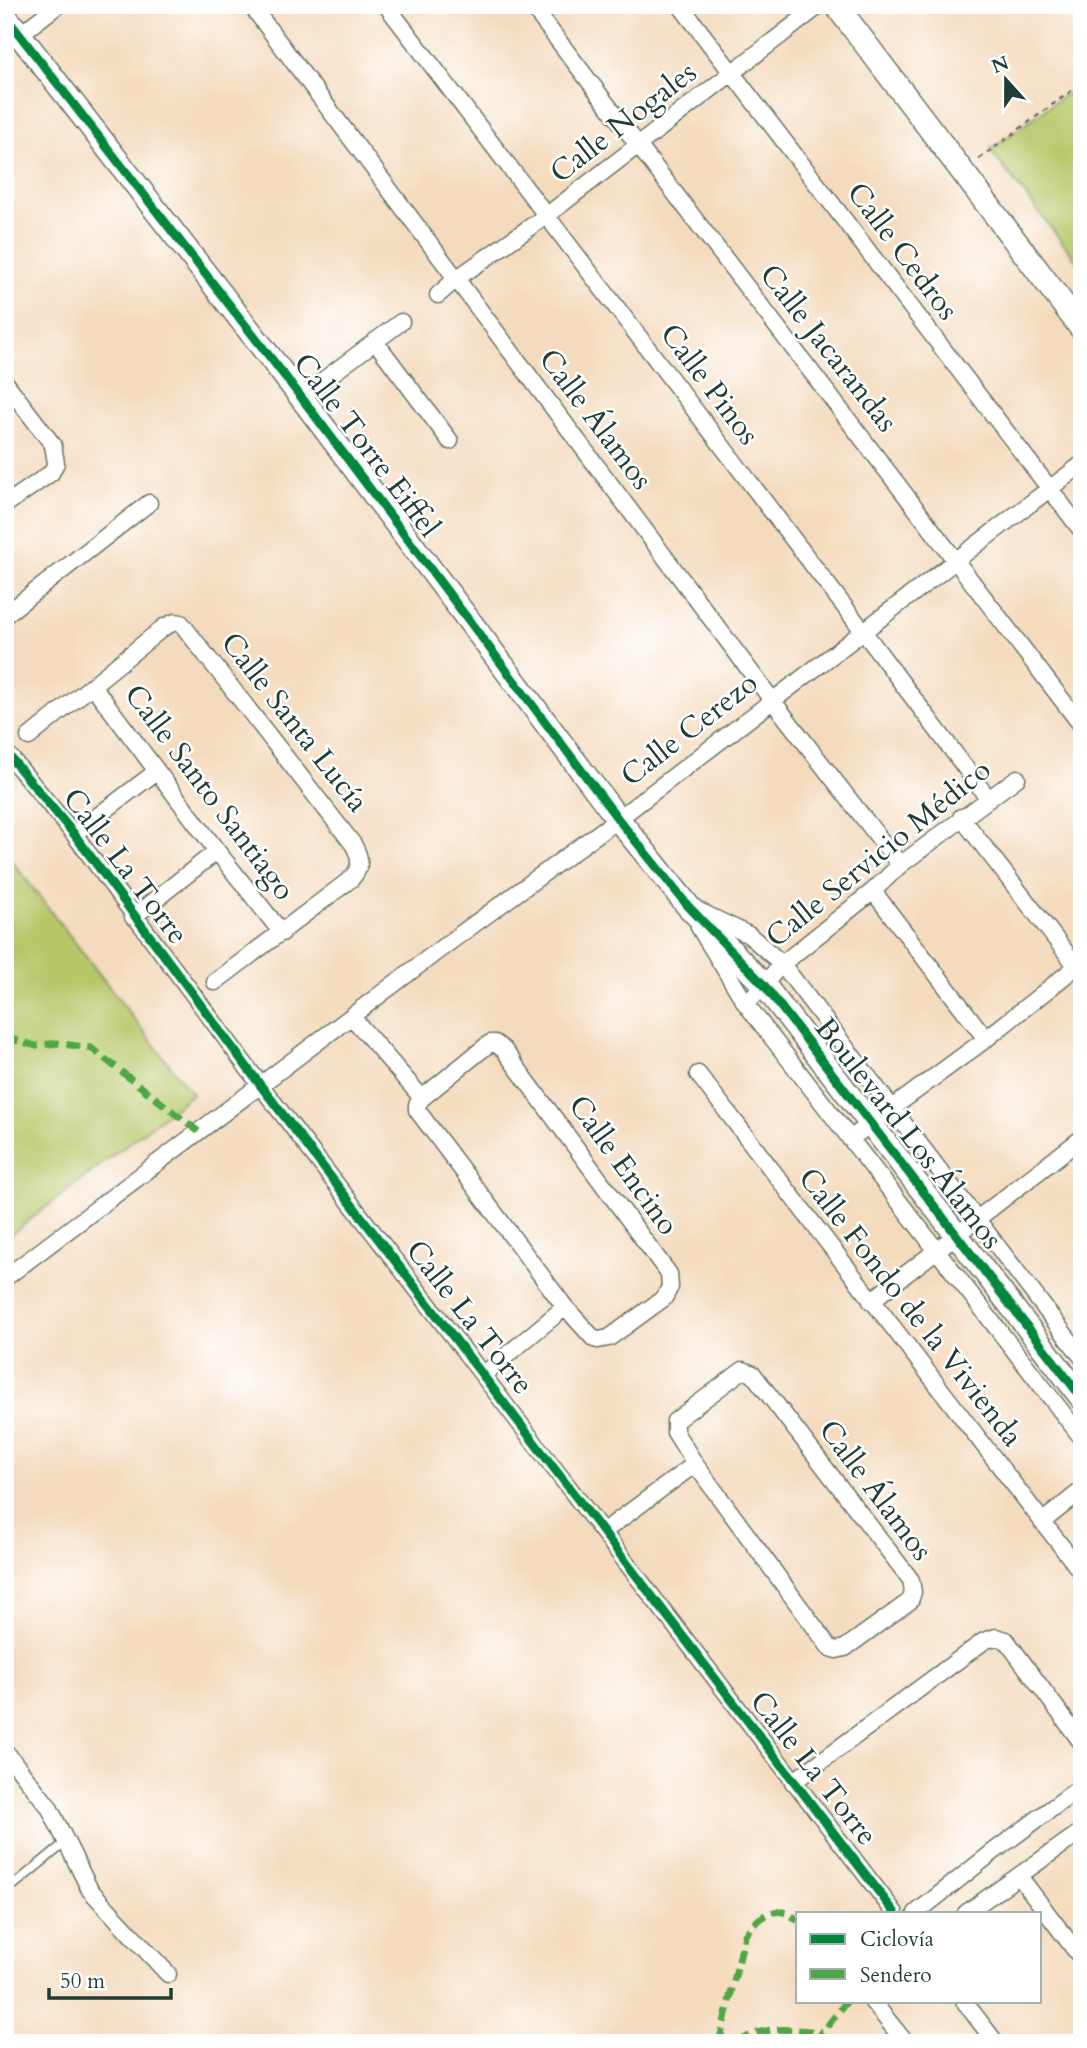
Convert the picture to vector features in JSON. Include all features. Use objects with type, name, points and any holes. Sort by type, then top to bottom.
[{"type":"street","points":[[12,25],[58,5]]},
{"type":"street","name":"Calle Álamos","points":[[251,5],[772,700],[900,865]]},
{"type":"street","name":"Calle Pinos","points":[[386,5],[988,798]]},
{"type":"street","name":"Calle Jacarandas","points":[[531,5],[1082,726]]},
{"type":"street","name":"Calle Cedros","points":[[680,5],[1082,531]]},
{"type":"street","name":"Calle Nogales","points":[[438,295],[456,279],[546,216],[820,5]]},
{"type":"street","points":[[836,5],[1082,328]]},
{"type":"street","name":"Calle Torre Eiffel","points":[[12,25],[301,397],[618,819],[688,906]]},
{"type":"street","points":[[301,397],[401,322]]},
{"type":"street","points":[[375,341],[450,441]]},
{"type":"street","points":[[5,382],[53,444],[56,463],[51,473],[5,505]]},
{"type":"street","name":"Calle Cerezo","points":[[5,1278],[618,819],[1082,464]]},
{"type":"street","points":[[5,615],[149,503]]},
{"type":"street","name":"Calle Santa Lucía","points":[[29,737],[164,627],[175,622],[181,623],[328,811],[353,844],[359,855],[360,867],[351,879],[215,982]]},
{"type":"street","name":"Calle Santo Santiago","points":[[93,686],[282,933]]},
{"type":"street","name":"Calle La Torre","points":[[5,751],[74,834],[261,1086],[894,1912]]},
{"type":"street","points":[[74,834],[158,771]]},
{"type":"street","name":"Calle Servicio Médico","points":[[746,1004],[782,964],[873,891],[900,865],[961,817],[1017,778]]},
{"type":"street","points":[[850,1139],[1079,970],[961,817]]},
{"type":"street","points":[[133,917],[217,851]]},
{"type":"street","points":[[873,891],[986,1039]]},
{"type":"street","name":"Boulevard Los Álamos","points":[[688,906],[749,935],[782,964],[1082,1357]]},
{"type":"street","name":"Boulevard Los Álamos","points":[[688,906],[764,985],[1082,1398]]},
{"type":"street","name":"Boulevard Los Álamos","points":[[688,906],[746,1004],[1082,1437]]},
{"type":"street","name":"Calle Encino","points":[[352,1017],[422,1098]]},
{"type":"street","name":"Calle Encino","points":[[490,1043],[499,1045],[669,1274],[670,1287],[664,1298],[604,1340],[594,1339],[565,1307],[418,1112],[417,1105],[422,1098],[490,1043]]},
{"type":"street","name":"Calle Fondo de la Vivienda","points":[[698,1074],[1082,1573]]},
{"type":"street","points":[[871,1301],[1082,1138]]},
{"type":"street","points":[[484,1374],[565,1307]]},
{"type":"street","name":"Calle Álamos","points":[[750,1371],[909,1576],[913,1586],[910,1601],[845,1648],[830,1648],[695,1464],[675,1432],[675,1421],[739,1372],[750,1371]]},
{"type":"street","points":[[603,1532],[695,1464]]},
{"type":"street","points":[[1042,1522],[1082,1490]]},
{"type":"street","points":[[793,1782],[984,1641],[996,1637],[1006,1640],[1082,1743]]},
{"type":"street","points":[[5,1751],[49,1807],[90,1890],[168,1975]]},
{"type":"street","points":[[917,1912],[1082,1786]]},
{"type":"street","points":[[967,1912],[1082,1831]]},
{"type":"street","points":[[1019,1876],[1082,1959]]},
{"type":"street","points":[[873,2002],[906,2043]]},
{"type":"street","points":[[965,2002],[996,2043]]},
{"type":"lane","points":[[5,1890],[67,1841]]},
{"type":"path","points":[[962,171],[1082,83]]},
{"type":"path","points":[[1078,275],[1082,272]]},
{"type":"green space","points":[[1081,83],[1082,265],[1081,266],[990,150]]},
{"type":"green space","points":[[5,852],[192,1094],[5,1239]]},
{"type":"marked path","points":[[5,1037],[36,1046],[57,1043],[91,1048],[199,1132]]},
{"type":"marked path","points":[[719,2043],[745,1935],[756,1922],[769,1913],[783,1912],[796,1919]]},
{"type":"marked path","points":[[814,2043],[846,2002]]},
{"type":"marked path","points":[[738,2043],[747,2037],[768,2031],[822,2032]]},
{"type":"cycle path","points":[[5,16],[301,397],[618,819],[688,906],[764,985],[1082,1398]]},
{"type":"cycle path","points":[[5,751],[74,834],[261,1086],[894,1912]]}]
